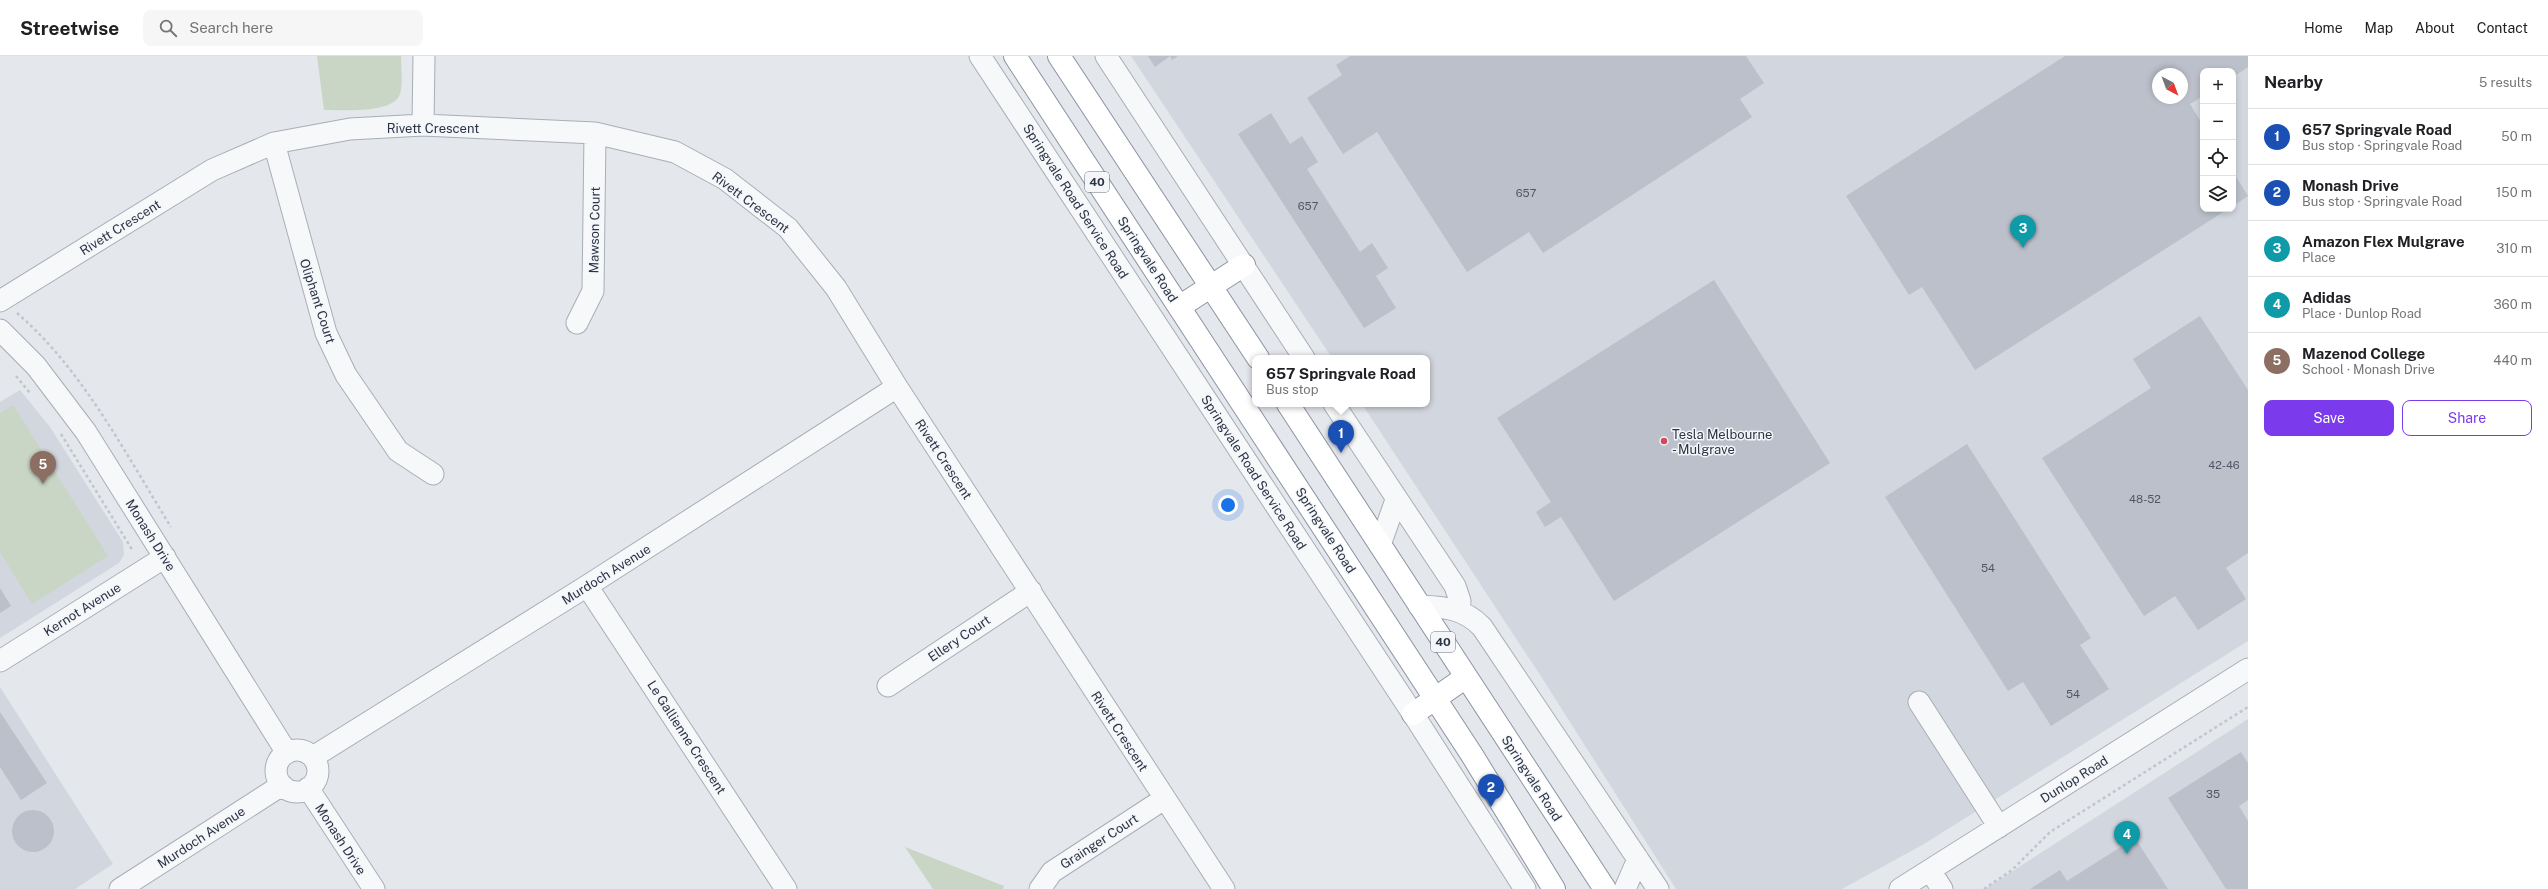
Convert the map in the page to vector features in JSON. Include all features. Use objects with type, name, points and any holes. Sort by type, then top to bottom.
[{"type":"highway","name":"Springvale Road","points":[[1015,56],[1436,698],[1500,798],[1554,889]]},
{"type":"highway","points":[[1059,56],[1256,355]]},
{"type":"highway","points":[[1179,307],[1244,265]]},
{"type":"highway","name":"Springvale Road","points":[[1290,407],[1605,889]]},
{"type":"highway","points":[[1413,714],[1466,677]]},
{"type":"street","points":[[423,125],[424,56]]},
{"type":"street","name":"Springvale Road Service Road","points":[[980,56],[1413,714],[1525,889]]},
{"type":"street","points":[[1106,56],[1302,355]]},
{"type":"street","name":"Rivett Crescent","points":[[0,301],[212,170],[274,143],[350,129],[423,125],[595,133],[675,152],[725,179],[788,228],[836,288],[897,387],[1031,590],[1164,799],[1224,889]]},
{"type":"street","name":"Mawson Court","points":[[577,323],[593,291],[595,133]]},
{"type":"street","name":"Oliphant Court","points":[[274,143],[326,333],[346,376],[398,451],[433,474]]},
{"type":"street","points":[[1069,190],[1093,175]]},
{"type":"street","name":"Monash Drive","points":[[0,330],[36,366],[63,398],[165,557],[287,753]]},
{"type":"street","name":"Murdoch Avenue","points":[[313,757],[587,586],[897,387]]},
{"type":"street","points":[[1336,407],[1454,586],[1460,601],[1459,610]]},
{"type":"street","points":[[1380,545],[1396,500]]},
{"type":"street","name":"Kernot Avenue","points":[[0,661],[165,557]]},
{"type":"street","name":"Le Gallienne Crescent","points":[[587,586],[786,889]]},
{"type":"street","name":"Ellery Court","points":[[888,686],[1031,590]]},
{"type":"street","points":[[1419,606],[1459,610],[1474,619],[1482,627],[1658,889]]},
{"type":"street","name":"Dunlop Road","points":[[1908,887],[1930,870],[2248,669]]},
{"type":"street","points":[[1919,702],[1999,827]]},
{"type":"street","points":[[301,750],[313,757],[318,769],[317,776],[308,788],[294,791],[282,785],[276,772],[277,765],[287,753],[301,750]]},
{"type":"street","name":"Murdoch Avenue","points":[[120,889],[282,785]]},
{"type":"street","name":"Monash Drive","points":[[308,788],[374,889]]},
{"type":"street","name":"Grainger Court","points":[[1040,889],[1052,872],[1164,799]]},
{"type":"street","points":[[1625,889],[1638,859]]},
{"type":"street","points":[[1930,870],[1942,889]]},
{"type":"path","points":[[12,371],[34,397]]},
{"type":"path","points":[[57,428],[133,551]]},
{"type":"path","points":[[1984,889],[2012,870],[2050,832],[2248,707]]},
{"type":"shaded area","points":[[1131,56],[2248,56],[2248,641],[1924,844],[1842,889],[1676,889],[1542,678],[1364,407],[1430,407],[1430,355],[1330,355]]},
{"type":"shaded area","points":[[20,390],[50,427],[123,542],[124,555],[119,563],[0,638],[0,402]]},
{"type":"shaded area","points":[[0,687],[113,864],[75,889],[0,889]]},
{"type":"shaded area","points":[[2248,719],[2248,889],[1985,889]]},
{"type":"green space","points":[[317,56],[401,56],[402,80],[400,94],[396,100],[388,105],[378,108],[366,110],[324,110]]},
{"type":"green space","points":[[13,405],[108,556],[32,604],[0,552],[0,413]]},
{"type":"green space","points":[[905,847],[1004,886],[1003,889],[933,889]]},
{"type":"building","points":[[1148,56],[1170,56],[1155,67]]},
{"type":"building","points":[[1170,56],[1178,56],[1172,60]]},
{"type":"building","points":[[1350,56],[1746,56],[1764,83],[1740,99],[1752,117],[1543,253],[1529,232],[1467,272],[1377,132],[1343,154],[1307,98],[1342,75],[1336,65]]},
{"type":"building","points":[[2065,56],[2248,56],[2248,67],[2236,75],[2236,68],[2200,68],[2200,98],[2190,104],[2200,120],[2200,212],[2223,212],[1975,370],[1922,287],[1909,295],[1846,196]]},
{"type":"building","points":[[1271,113],[1290,144],[1302,136],[1318,162],[1307,169],[1360,252],[1372,243],[1388,268],[1376,276],[1396,308],[1364,328],[1238,134]]},
{"type":"building","points":[[2236,177],[2248,196],[2236,204]]},
{"type":"building","name":"Tesla Melbourne - Mulgrave","points":[[1714,280],[1830,463],[1614,601],[1561,517],[1545,527],[1536,512],[1551,502],[1497,418]]},
{"type":"building","points":[[2200,316],[2248,390],[2248,553],[2226,568],[2246,599],[2198,630],[2175,596],[2144,616],[2042,458],[2151,388],[2133,359]]},
{"type":"building","points":[[1967,444],[2091,638],[2080,645],[2109,689],[2051,726],[2023,682],[2008,691],[1885,497]]},
{"type":"building","points":[[0,588],[11,606],[0,613]]},
{"type":"building","points":[[0,712],[47,783],[21,800],[0,767]]},
{"type":"building","points":[[2241,752],[2248,763],[2248,800],[2239,806],[2248,821],[2248,889],[2226,889],[2168,798]]},
{"type":"building","points":[[29,810],[37,810],[45,813],[51,819],[54,831],[51,843],[45,849],[37,852],[29,852],[21,849],[15,843],[12,835],[12,827],[15,819],[21,813]]},
{"type":"building","points":[[2135,838],[2168,889],[2030,889],[2060,870],[2067,881]]},
{"type":"place","name":"Amazon Flex Mulgrave","points":[[2023,248]]},
{"type":"place","name":"Tesla Melbourne - Mulgrave","points":[[1664,441]]},
{"type":"place","name":"657 Springvale Road","points":[[1341,453]]},
{"type":"place","name":"Mazenod College","points":[[43,484]]},
{"type":"place","name":"Monash Drive","points":[[1491,807]]},
{"type":"place","name":"Adidas","points":[[2127,854]]}]
